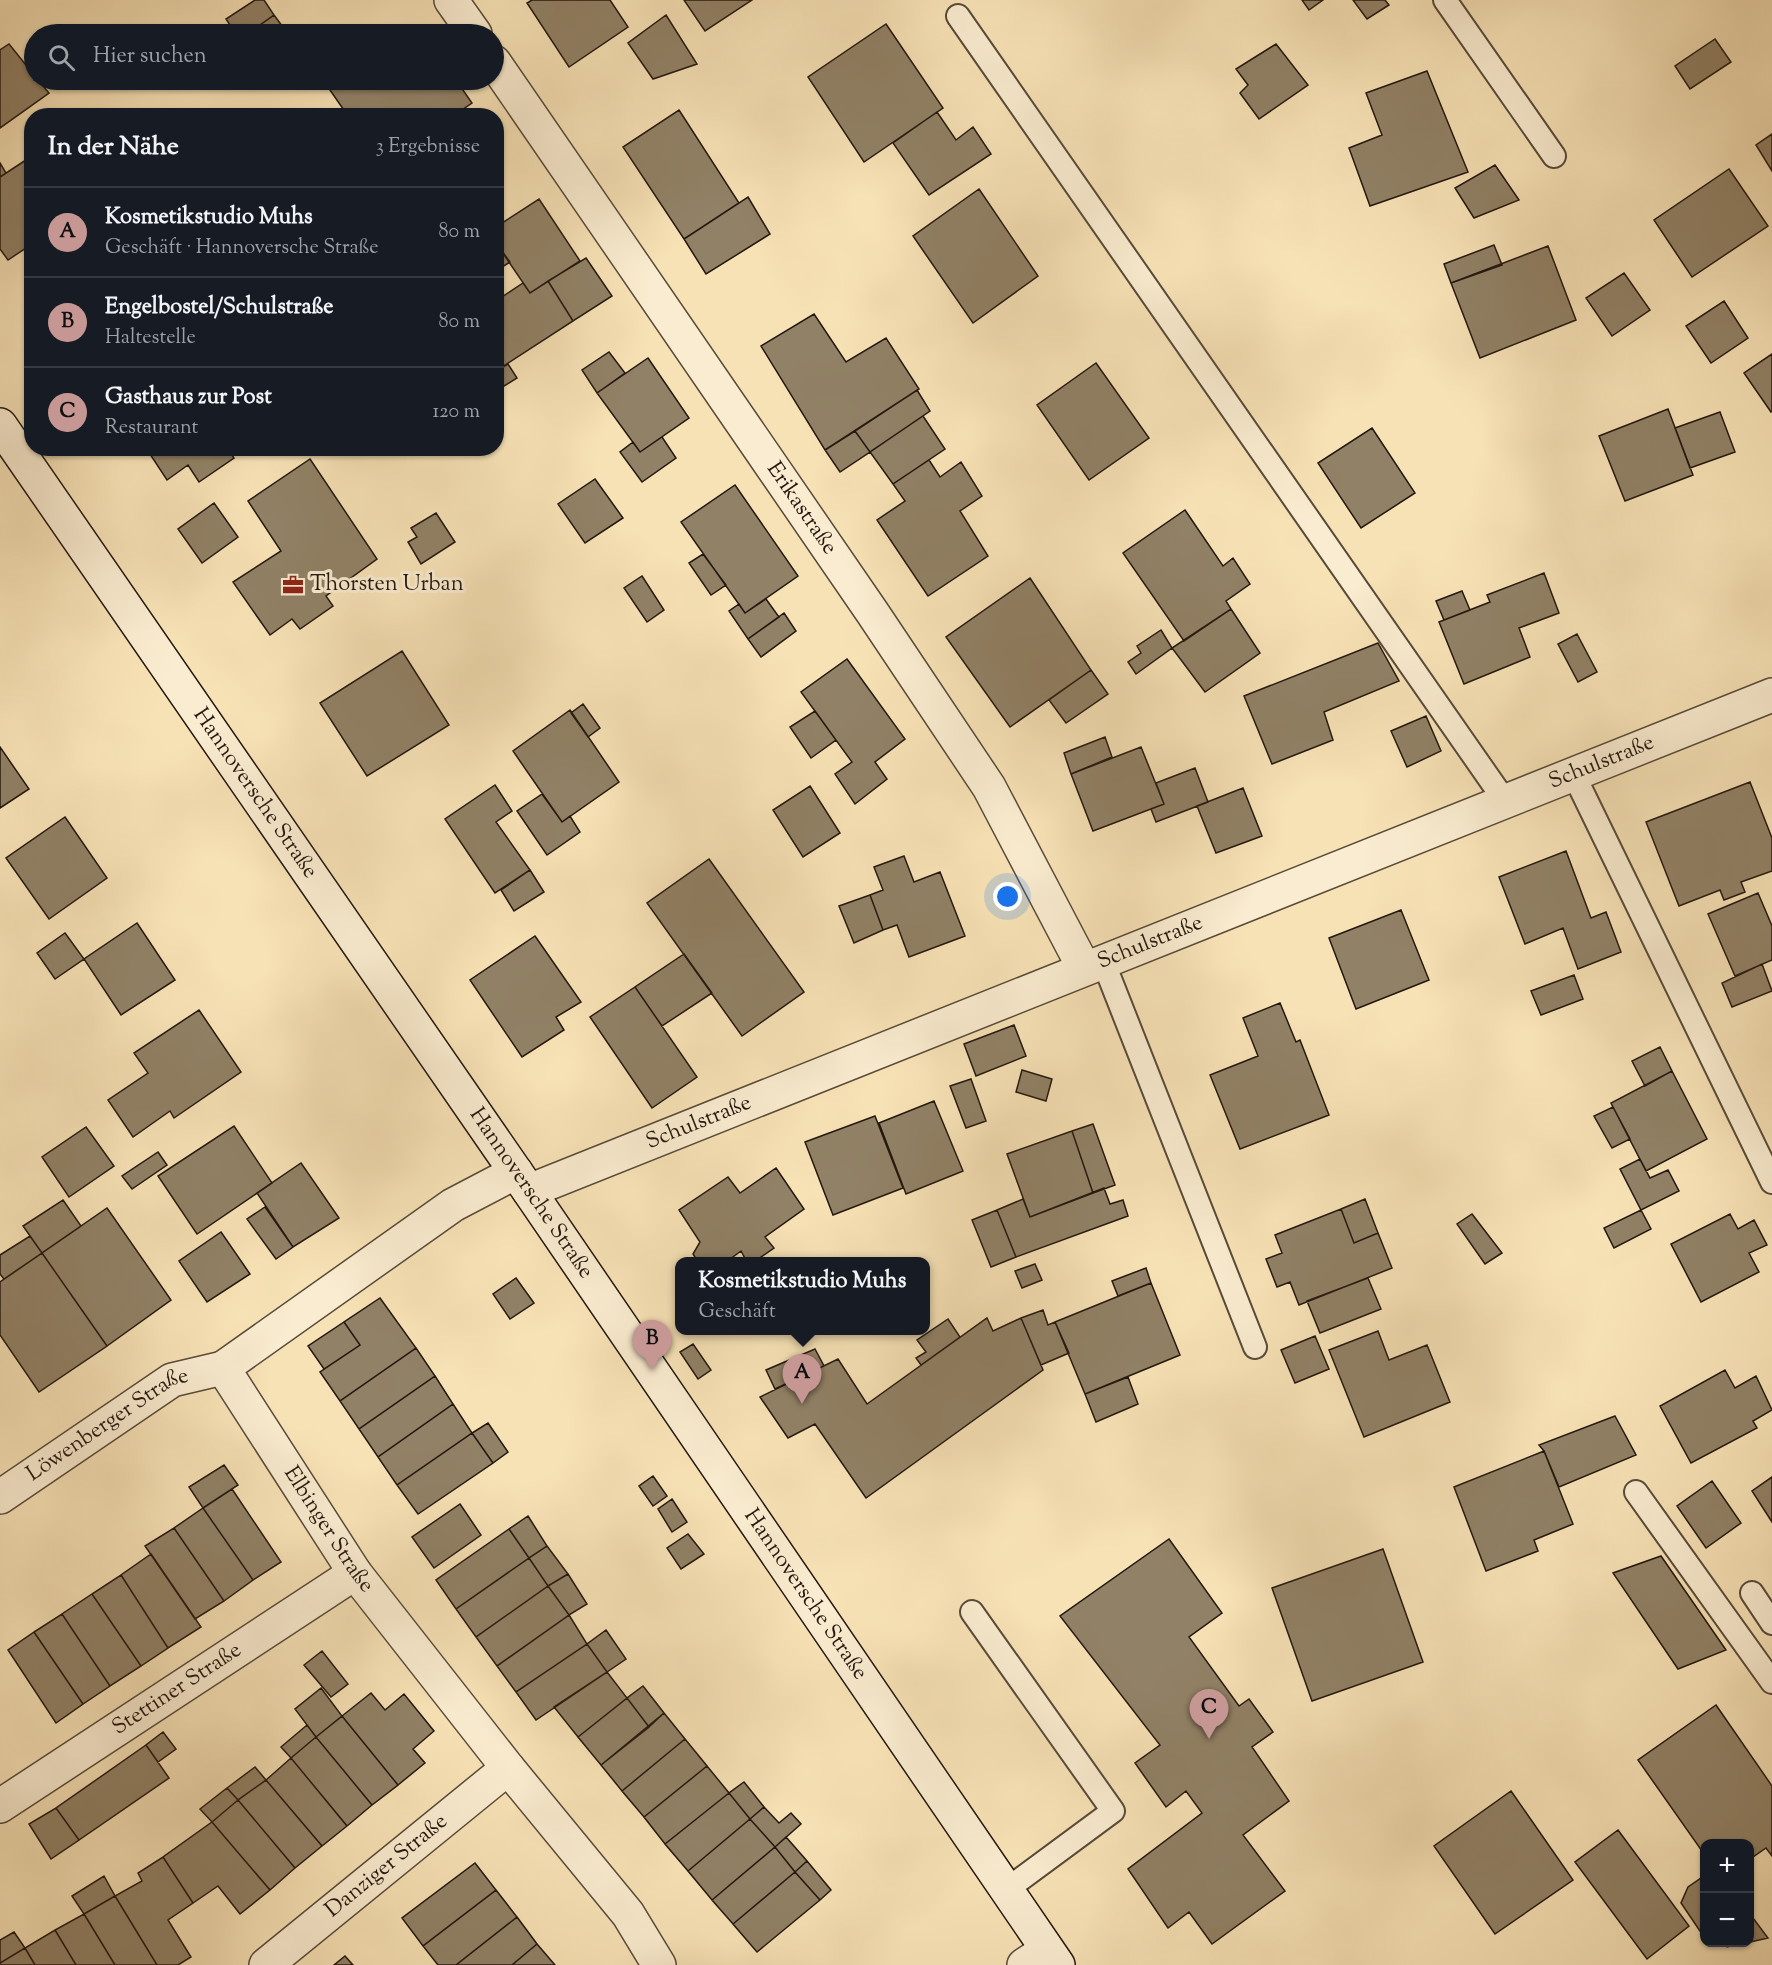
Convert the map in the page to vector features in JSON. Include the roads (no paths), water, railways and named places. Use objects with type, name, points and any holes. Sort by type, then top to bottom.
[{"type":"street","points":[[451,0],[468,24]]},
{"type":"street","name":"Erikastraße","points":[[504,77],[865,602],[989,787],[1093,965]]},
{"type":"street","name":"Hannoversche Straße","points":[[0,425],[523,1181],[1006,1890],[1043,1960]]},
{"type":"street","name":"Schulstraße","points":[[523,1181],[1093,965],[1772,695]]},
{"type":"street","points":[[223,1368],[453,1205],[523,1181]]},
{"type":"street","name":"Löwenberger Straße","points":[[0,1497],[172,1380],[223,1368]]},
{"type":"street","name":"Elbinger Straße","points":[[223,1368],[355,1573],[508,1768],[628,1914],[659,1965]]},
{"type":"street","name":"Stettiner Straße","points":[[0,1806],[355,1573]]},
{"type":"street","name":"Danziger Straße","points":[[267,1965],[508,1768]]},
{"type":"lane","points":[[1445,0],[1554,156]]},
{"type":"lane","points":[[958,16],[1505,801]]},
{"type":"lane","points":[[1574,775],[1772,1182]]},
{"type":"lane","points":[[1093,965],[1255,1347]]},
{"type":"lane","points":[[1636,1492],[1772,1682]]},
{"type":"lane","points":[[1752,1593],[1772,1623]]},
{"type":"lane","points":[[972,1612],[1113,1811],[1006,1890]]},
{"type":"place","name":"Thorsten Urban","points":[[293,585]]},
{"type":"place","name":"Engelbostel/Schulstraße","points":[[652,1370]]},
{"type":"place","name":"Kosmetikstudio Muhs","points":[[802,1404]]},
{"type":"place","name":"Gasthaus zur Post","points":[[1209,1739]]}]
